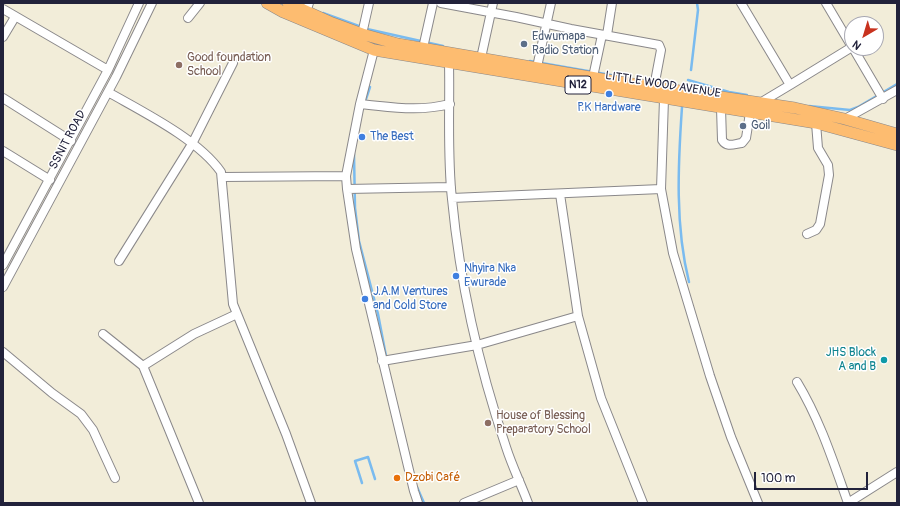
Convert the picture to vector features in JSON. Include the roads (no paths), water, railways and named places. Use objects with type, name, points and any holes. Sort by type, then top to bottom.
[{"type":"highway","name":"LITTLE WOOD AVENUE","points":[[266,3],[283,12],[374,50],[816,123],[897,145]]},
{"type":"highway","name":"LITTLE WOOD AVENUE","points":[[288,3],[308,7],[362,34],[423,48],[593,77],[795,108],[844,119],[897,134]]},
{"type":"street","name":"SSNIT ROAD","points":[[3,265],[108,70],[139,3]]},
{"type":"street","name":"SSNIT ROAD","points":[[3,287],[108,92],[152,3]]},
{"type":"street","points":[[188,18],[200,3]]},
{"type":"street","points":[[362,34],[370,3]]},
{"type":"street","points":[[423,48],[433,3]]},
{"type":"street","points":[[441,3],[661,47],[654,86]]},
{"type":"street","points":[[481,58],[493,3]]},
{"type":"street","points":[[537,67],[551,3]]},
{"type":"street","points":[[593,77],[612,3]]},
{"type":"street","points":[[741,3],[790,85]]},
{"type":"street","points":[[826,3],[844,33]]},
{"type":"street","points":[[3,9],[15,18],[108,70]]},
{"type":"street","points":[[3,37],[15,18]]},
{"type":"street","points":[[374,50],[360,104],[346,176],[347,189],[356,249],[382,361],[418,503]]},
{"type":"street","points":[[760,103],[844,52]]},
{"type":"street","points":[[857,56],[883,99]]},
{"type":"street","points":[[119,261],[192,144],[233,63]]},
{"type":"street","points":[[449,63],[451,187],[458,248],[477,345],[490,398],[506,448],[528,503]]},
{"type":"street","points":[[844,119],[897,90]]},
{"type":"street","points":[[108,92],[167,126],[192,144],[211,158],[223,176],[232,293],[237,314],[286,434],[311,503]]},
{"type":"street","points":[[3,98],[71,141]]},
{"type":"street","points":[[664,99],[661,189],[673,253],[710,376],[731,437],[758,503]]},
{"type":"street","points":[[360,104],[416,110],[430,109],[450,104]]},
{"type":"street","points":[[721,108],[722,140],[724,144],[728,145],[742,143],[746,138],[750,113]]},
{"type":"street","points":[[807,234],[816,230],[820,224],[829,175],[828,165],[818,148],[816,123]]},
{"type":"street","points":[[3,151],[50,180]]},
{"type":"street","points":[[223,176],[346,176]]},
{"type":"street","points":[[347,189],[451,187]]},
{"type":"street","points":[[452,198],[661,189]]},
{"type":"street","points":[[560,194],[578,316],[602,398],[643,503]]},
{"type":"street","points":[[143,366],[194,334],[237,314]]},
{"type":"street","points":[[382,361],[477,345],[578,316]]},
{"type":"street","points":[[103,334],[143,366],[199,503]]},
{"type":"street","points":[[3,352],[52,393],[81,414],[93,430],[115,478]]},
{"type":"street","points":[[798,382],[811,406],[825,438],[848,503],[897,472]]},
{"type":"street","points":[[464,503],[519,480]]},
{"type":"waterway","points":[[691,70],[698,10],[697,3]]},
{"type":"waterway","points":[[323,13],[367,29],[443,46]]},
{"type":"waterway","points":[[530,61],[611,75]]},
{"type":"waterway","points":[[688,80],[729,92],[747,95]]},
{"type":"waterway","points":[[809,106],[850,110],[858,107],[897,84]]},
{"type":"waterway","points":[[365,102],[370,87]]},
{"type":"waterway","points":[[682,107],[679,151],[679,195],[681,239],[689,282]]},
{"type":"waterway","points":[[354,154],[355,208],[359,241],[378,314],[386,356]]},
{"type":"waterway","points":[[362,483],[355,461],[368,457],[375,479]]},
{"type":"waterway","points":[[417,487],[424,503]]},
{"type":"place","name":"Edwumapa Radio Station","points":[[524,44]]},
{"type":"place","name":"Good foundation School","points":[[179,65]]},
{"type":"place","name":"P.K Hardware","points":[[609,94]]},
{"type":"place","name":"Goil","points":[[743,126]]},
{"type":"place","name":"The Best","points":[[362,137]]},
{"type":"place","name":"Nhyira Nka Ewurade","points":[[456,276]]},
{"type":"place","name":"J.A.M Ventures and Cold Store","points":[[365,299]]},
{"type":"place","name":"JHS Block A and B","points":[[884,360]]},
{"type":"place","name":"House of Blessing Preparatory School","points":[[488,423]]},
{"type":"place","name":"Dzobi Café","points":[[397,478]]}]
